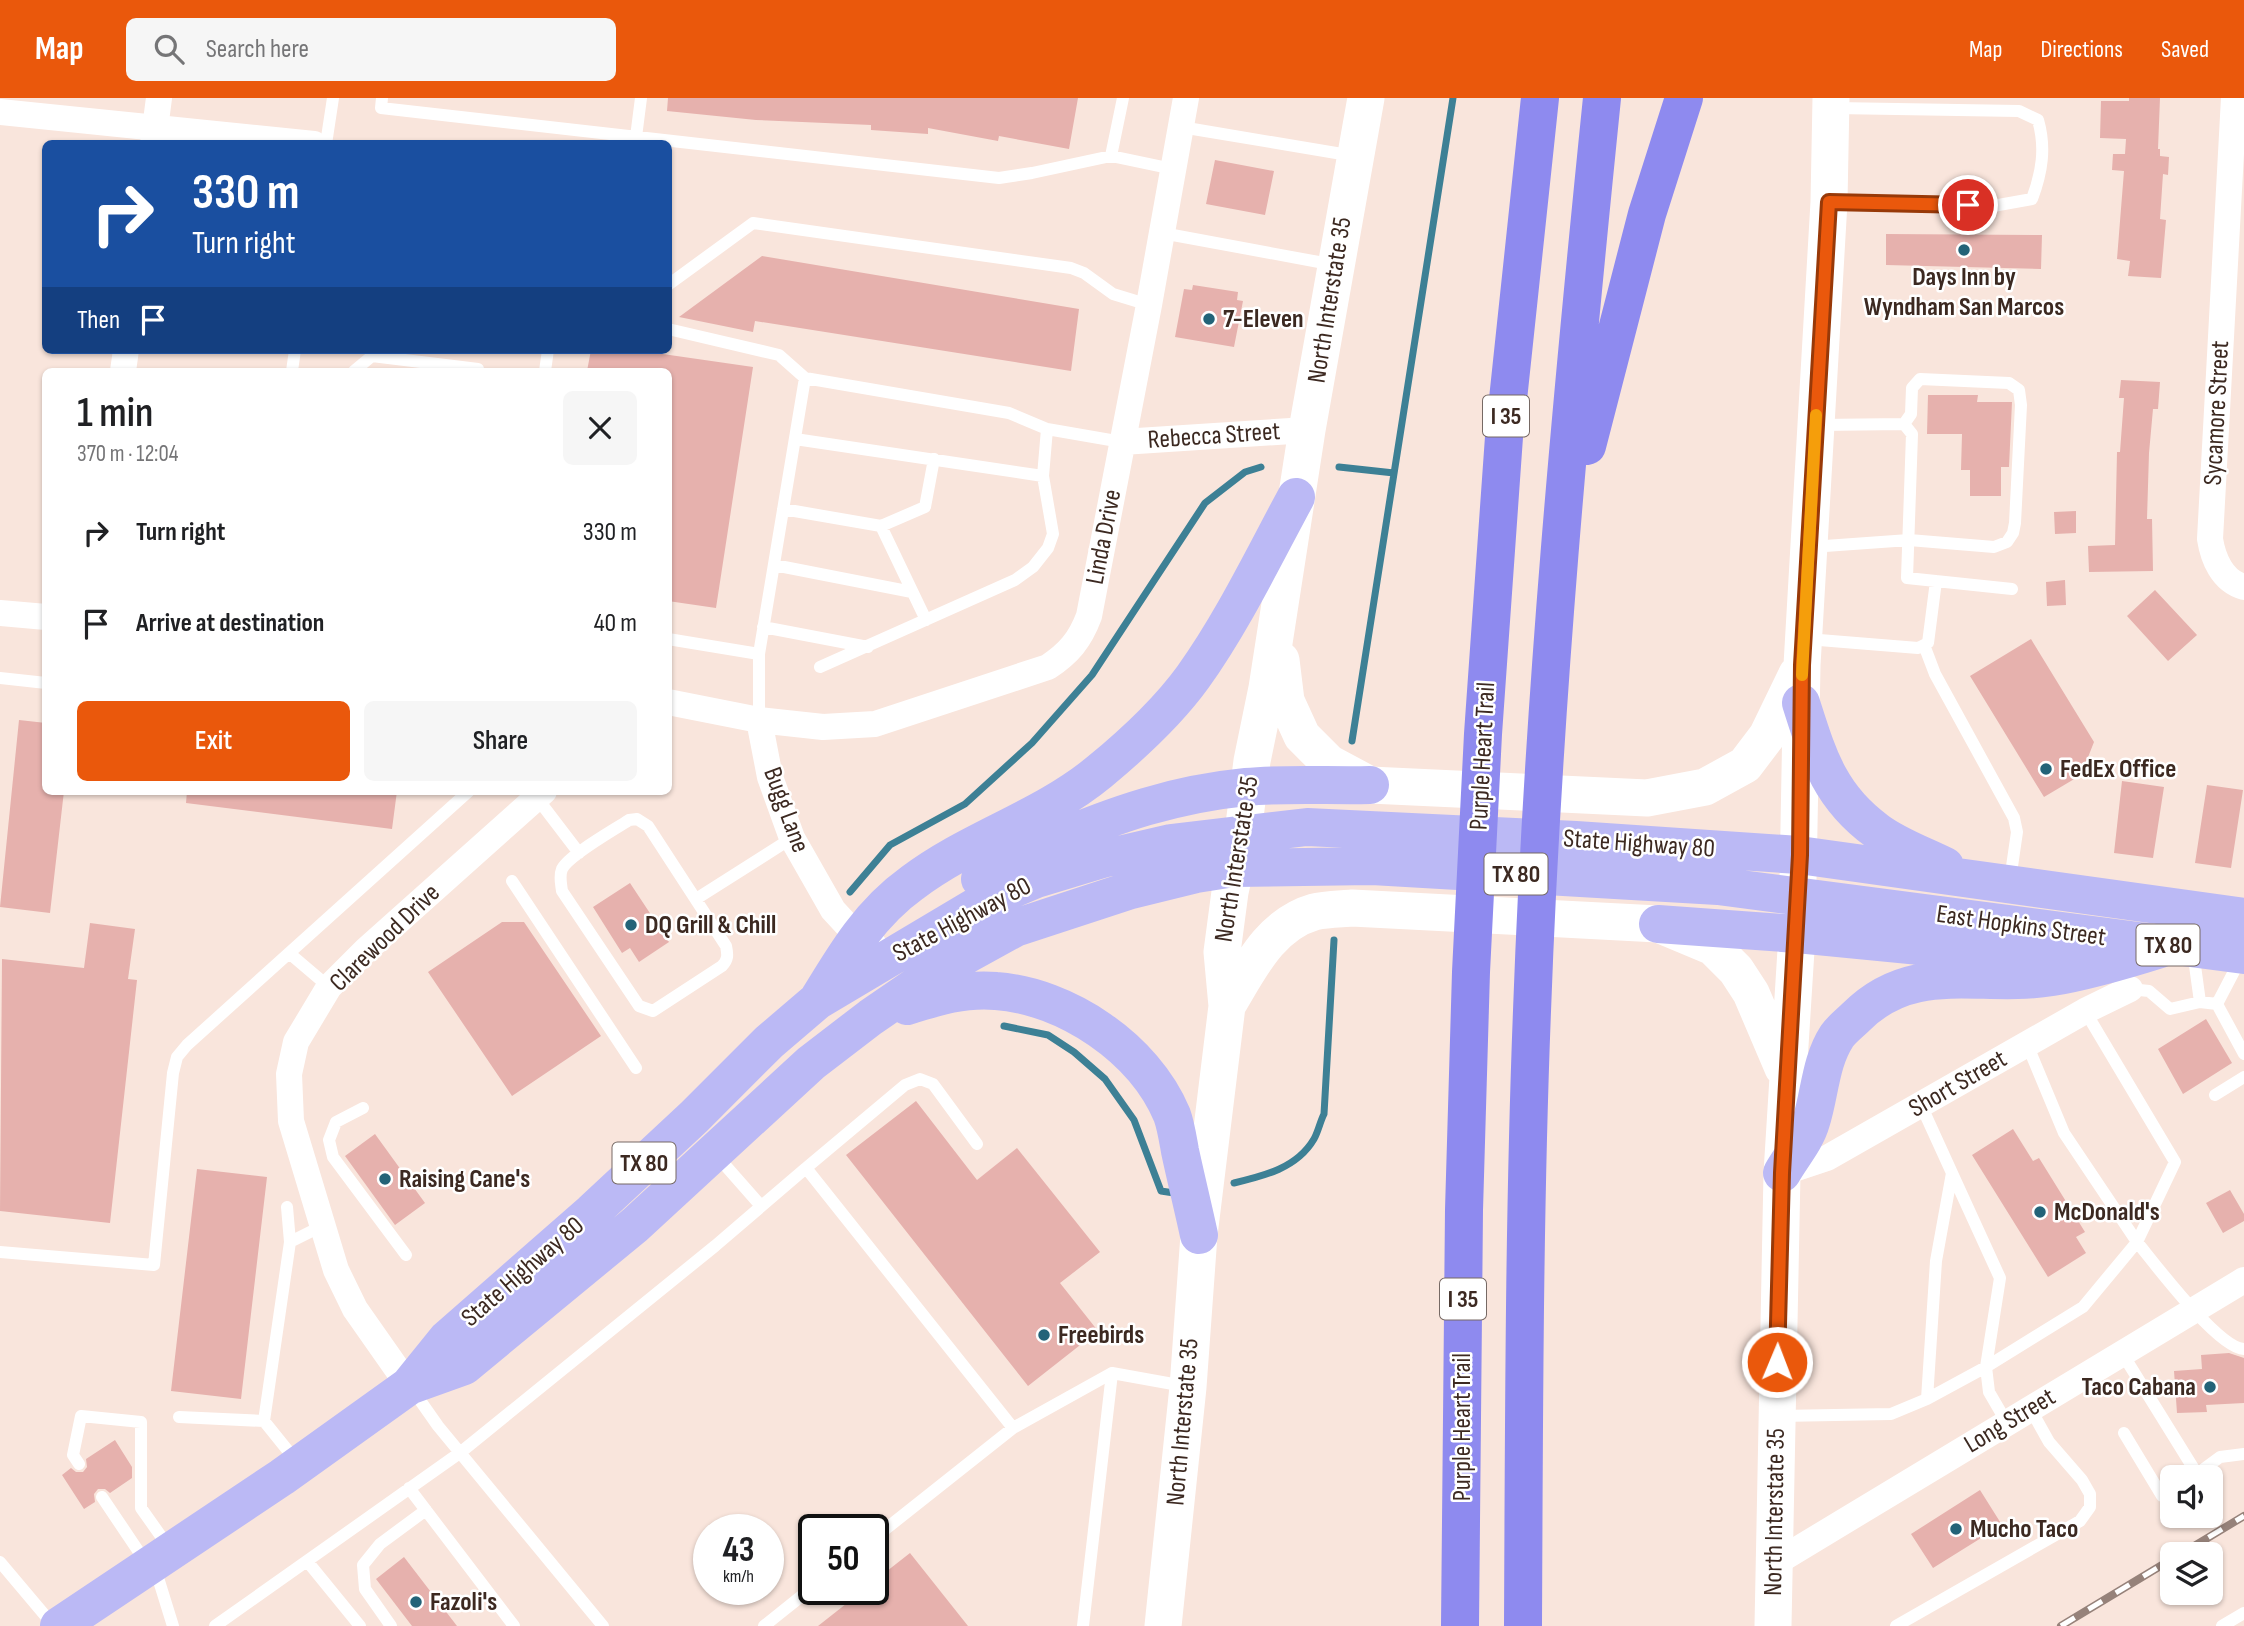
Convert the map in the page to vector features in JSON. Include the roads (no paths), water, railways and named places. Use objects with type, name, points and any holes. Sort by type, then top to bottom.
[{"type":"highway","name":"Purple Heart Trail","points":[[1461,1626],[1464,1210],[1471,972],[1483,734],[1504,437],[1540,98]]},
{"type":"highway","name":"I 35","points":[[1523,1626],[1525,1223],[1545,747],[1558,556],[1602,98]]},
{"type":"highway","points":[[1558,556],[1647,214],[1684,98]]},
{"type":"main road","name":"North Interstate 35","points":[[1163,1626],[1188,1387],[1199,1235],[1227,1006],[1222,952],[1307,430],[1366,98]]},
{"type":"main road","name":"North Interstate 35","points":[[1773,1626],[1782,1173],[1797,934],[1803,652],[1829,202],[1831,103]]},
{"type":"main road","points":[[817,1001],[857,936],[912,882],[1063,798],[1098,773],[1156,721],[1192,678],[1228,621],[1296,497]]},
{"type":"main road","points":[[1277,624],[1286,701],[1302,736],[1329,763],[1370,785]]},
{"type":"main road","points":[[635,1225],[659,1183],[849,1009],[873,984],[919,926],[949,899],[1033,850],[1105,819],[1157,803],[1249,787],[1370,785],[1647,798],[1705,787],[1745,765],[1767,736],[1803,652]]},
{"type":"main road","points":[[1801,703],[1818,759],[1832,785],[1855,811],[1878,832],[1972,880]]},
{"type":"main road","name":"State Highway 80","points":[[409,1386],[464,1366],[635,1225],[811,1063],[871,1017],[944,967],[1015,928],[1131,890],[1239,850],[1320,827],[1800,855]]},
{"type":"main road","name":"State Highway 80","points":[[68,1623],[409,1386],[447,1339],[592,1212],[694,1117],[769,1042],[817,1001],[985,901],[1036,879],[1102,859],[1171,843],[1372,866],[1718,886],[1798,896]]},
{"type":"main road","name":"East Hopkins Street","points":[[1800,855],[2244,917]]},
{"type":"main road","name":"East Hopkins Street","points":[[1798,896],[2244,955]]},
{"type":"main road","points":[[1227,1006],[1262,948],[1282,930],[1313,912],[1352,908],[1658,924],[2005,953],[2046,950],[2091,935],[2148,929],[2184,928],[2244,936]]},
{"type":"main road","points":[[1658,924],[1713,947],[1736,970],[1751,993],[1786,1076]]},
{"type":"main road","points":[[1782,1173],[1811,1125],[1821,1074],[1837,1037],[1863,1010],[1891,990],[1927,980],[2002,982],[2051,978],[2183,946]]},
{"type":"main road","points":[[871,1017],[950,993],[995,990],[1038,998],[1071,1012],[1114,1039],[1151,1080],[1172,1115],[1199,1235]]},
{"type":"street","points":[[154,135],[159,98]]},
{"type":"street","name":"Linda Drive","points":[[759,720],[823,727],[874,724],[1048,667],[1067,655],[1082,635],[1089,616],[1186,98]]},
{"type":"street","name":"Sycamore Street","points":[[2234,98],[2210,539],[2213,556],[2222,571],[2244,587]]},
{"type":"street","points":[[0,112],[154,135],[243,140]]},
{"type":"street","name":"Rebecca Street","points":[[1122,442],[1307,430]]},
{"type":"street","points":[[0,613],[42,617]]},
{"type":"street","points":[[672,703],[759,720]]},
{"type":"street","name":"Bugg Lane","points":[[759,720],[770,777],[792,838],[833,910],[857,936],[892,957]]},
{"type":"street","name":"Clarewood Drive","points":[[409,1386],[355,1309],[336,1270],[291,1121],[289,1074],[296,1042],[329,987],[366,950],[541,795]]},
{"type":"street","name":"Short Street","points":[[1782,1173],[1827,1158],[2085,1011],[2130,989]]},
{"type":"street","name":"Long Street","points":[[1775,1563],[2244,1280]]},
{"type":"lane","points":[[327,140],[332,98]]},
{"type":"lane","points":[[382,98],[380,108],[671,140]]},
{"type":"lane","points":[[636,136],[641,98]]},
{"type":"lane","points":[[1111,156],[1123,98]]},
{"type":"lane","points":[[1829,202],[1993,206],[2032,200],[2042,174],[2043,137],[2038,120],[2019,111],[1831,103]]},
{"type":"lane","points":[[1181,127],[1354,156]]},
{"type":"lane","points":[[672,140],[999,178],[1111,156],[1173,169]]},
{"type":"lane","points":[[672,282],[753,223],[1071,268],[1084,273],[1113,294],[1149,305]]},
{"type":"lane","points":[[1162,233],[1335,265]]},
{"type":"lane","points":[[672,330],[779,355],[805,378],[1009,413],[1047,429],[1122,442]]},
{"type":"lane","points":[[357,368],[371,354]]},
{"type":"lane","points":[[379,354],[471,368]]},
{"type":"lane","points":[[759,720],[759,654],[805,378]]},
{"type":"lane","points":[[1810,547],[1909,540],[1994,547],[2007,542],[2015,523],[2021,405],[2019,390],[2009,383],[1920,379],[1912,388],[1911,414],[1904,424]]},
{"type":"lane","points":[[1815,425],[1904,424]]},
{"type":"lane","points":[[1904,424],[1912,434],[1907,578],[2012,589]]},
{"type":"lane","points":[[820,667],[1015,580],[1033,566],[1048,548],[1053,534],[1043,476],[1047,429]]},
{"type":"lane","points":[[795,439],[1043,476]]},
{"type":"lane","points":[[783,509],[881,526],[925,507],[933,459]]},
{"type":"lane","points":[[881,526],[926,620]]},
{"type":"lane","points":[[774,565],[912,592]]},
{"type":"lane","points":[[1803,652],[1918,648],[1928,643],[1936,581]]},
{"type":"lane","points":[[763,627],[868,647]]},
{"type":"lane","points":[[672,640],[759,654]]},
{"type":"lane","points":[[1924,645],[1935,674],[2014,818],[2017,832],[2009,886]]},
{"type":"lane","points":[[0,678],[42,683]]},
{"type":"lane","points":[[0,1252],[154,1265],[173,1073],[177,1057],[187,1045],[465,795]]},
{"type":"lane","points":[[541,795],[579,853]]},
{"type":"lane","points":[[629,820],[643,821],[726,946],[726,961],[653,1011],[639,1006],[562,891],[561,873],[564,866],[579,853],[629,820]]},
{"type":"lane","points":[[696,899],[792,838]]},
{"type":"lane","points":[[512,881],[636,1068]]},
{"type":"lane","points":[[2183,946],[2200,1002]]},
{"type":"lane","points":[[289,953],[329,987]]},
{"type":"lane","points":[[2217,1004],[2244,955]]},
{"type":"lane","points":[[2130,989],[2149,991],[2170,1009],[2200,1002],[2217,1004]]},
{"type":"lane","points":[[2217,1004],[2244,1054]]},
{"type":"lane","points":[[1776,1416],[1891,1414],[1927,1399],[1986,1367],[2083,1307],[2137,1242],[2175,1162],[2085,1011]]},
{"type":"lane","points":[[2027,1044],[2064,1133],[2137,1242],[2193,1309],[2220,1336],[2238,1349],[2244,1349]]},
{"type":"lane","points":[[2215,1095],[2244,1077]]},
{"type":"lane","points":[[215,1626],[461,1452],[905,1085],[920,1079],[933,1084],[977,1144]]},
{"type":"lane","points":[[1921,1105],[2000,1278],[1986,1367],[1989,1392],[2007,1423]]},
{"type":"lane","points":[[363,1108],[336,1122],[329,1140],[333,1157],[406,1255]]},
{"type":"lane","points":[[715,1153],[761,1206]]},
{"type":"lane","points":[[806,1168],[1013,1427]]},
{"type":"lane","points":[[1927,1399],[1936,1261],[1952,1173]]},
{"type":"lane","points":[[287,1207],[290,1242],[264,1420],[299,1465]]},
{"type":"lane","points":[[290,1242],[322,1227]]},
{"type":"lane","points":[[2122,1353],[2188,1465]]},
{"type":"lane","points":[[1083,1626],[1112,1373]]},
{"type":"lane","points":[[889,1526],[1013,1427],[1112,1373],[1188,1387]]},
{"type":"lane","points":[[409,1386],[603,1626]]},
{"type":"lane","points":[[1896,1626],[2080,1521],[2090,1507],[2090,1494],[2082,1480],[2049,1442],[2030,1408]]},
{"type":"lane","points":[[79,1464],[72,1455],[81,1416],[141,1422],[141,1508],[158,1561],[173,1626]]},
{"type":"lane","points":[[179,1417],[264,1420]]},
{"type":"lane","points":[[2124,1433],[2160,1493]]},
{"type":"lane","points":[[2209,1465],[2220,1457],[2244,1454]]},
{"type":"lane","points":[[409,1488],[514,1626]]},
{"type":"lane","points":[[102,1497],[158,1561]]},
{"type":"lane","points":[[391,1626],[365,1589],[363,1566],[380,1544],[426,1510]]},
{"type":"lane","points":[[307,1561],[360,1626]]},
{"type":"lane","points":[[0,1562],[68,1623]]},
{"type":"lane","points":[[764,1626],[798,1599]]},
{"type":"lane","points":[[2222,1626],[2244,1613]]},
{"type":"waterway","points":[[1352,741],[1453,98]]},
{"type":"waterway","points":[[850,892],[890,845],[965,804],[1032,743],[1092,675],[1205,503],[1245,472],[1261,467]]},
{"type":"waterway","points":[[1339,467],[1394,473]]},
{"type":"waterway","points":[[1234,1183],[1268,1174],[1289,1164],[1307,1149],[1317,1133],[1324,1114],[1334,940]]},
{"type":"waterway","points":[[1004,1026],[1048,1035],[1074,1052],[1105,1079],[1134,1120],[1161,1191],[1174,1193]]},
{"type":"railway","points":[[2201,1542],[2244,1516]]},
{"type":"railway","points":[[2061,1626],[2160,1566]]},
{"type":"place","name":"Days Inn by Wyndham San Marcos","points":[[1964,250]]},
{"type":"place","name":"7-Eleven","points":[[1209,319]]},
{"type":"place","name":"FedEx Office","points":[[2046,769]]},
{"type":"place","name":"DQ Grill & Chill","points":[[631,925]]},
{"type":"place","name":"Raising Cane's","points":[[385,1179]]},
{"type":"place","name":"McDonald's","points":[[2040,1212]]},
{"type":"place","name":"Freebirds","points":[[1044,1335]]},
{"type":"place","name":"Taco Cabana","points":[[2210,1387]]},
{"type":"place","name":"Mucho Taco","points":[[1956,1529]]},
{"type":"place","name":"Fazoli's","points":[[416,1602]]}]
